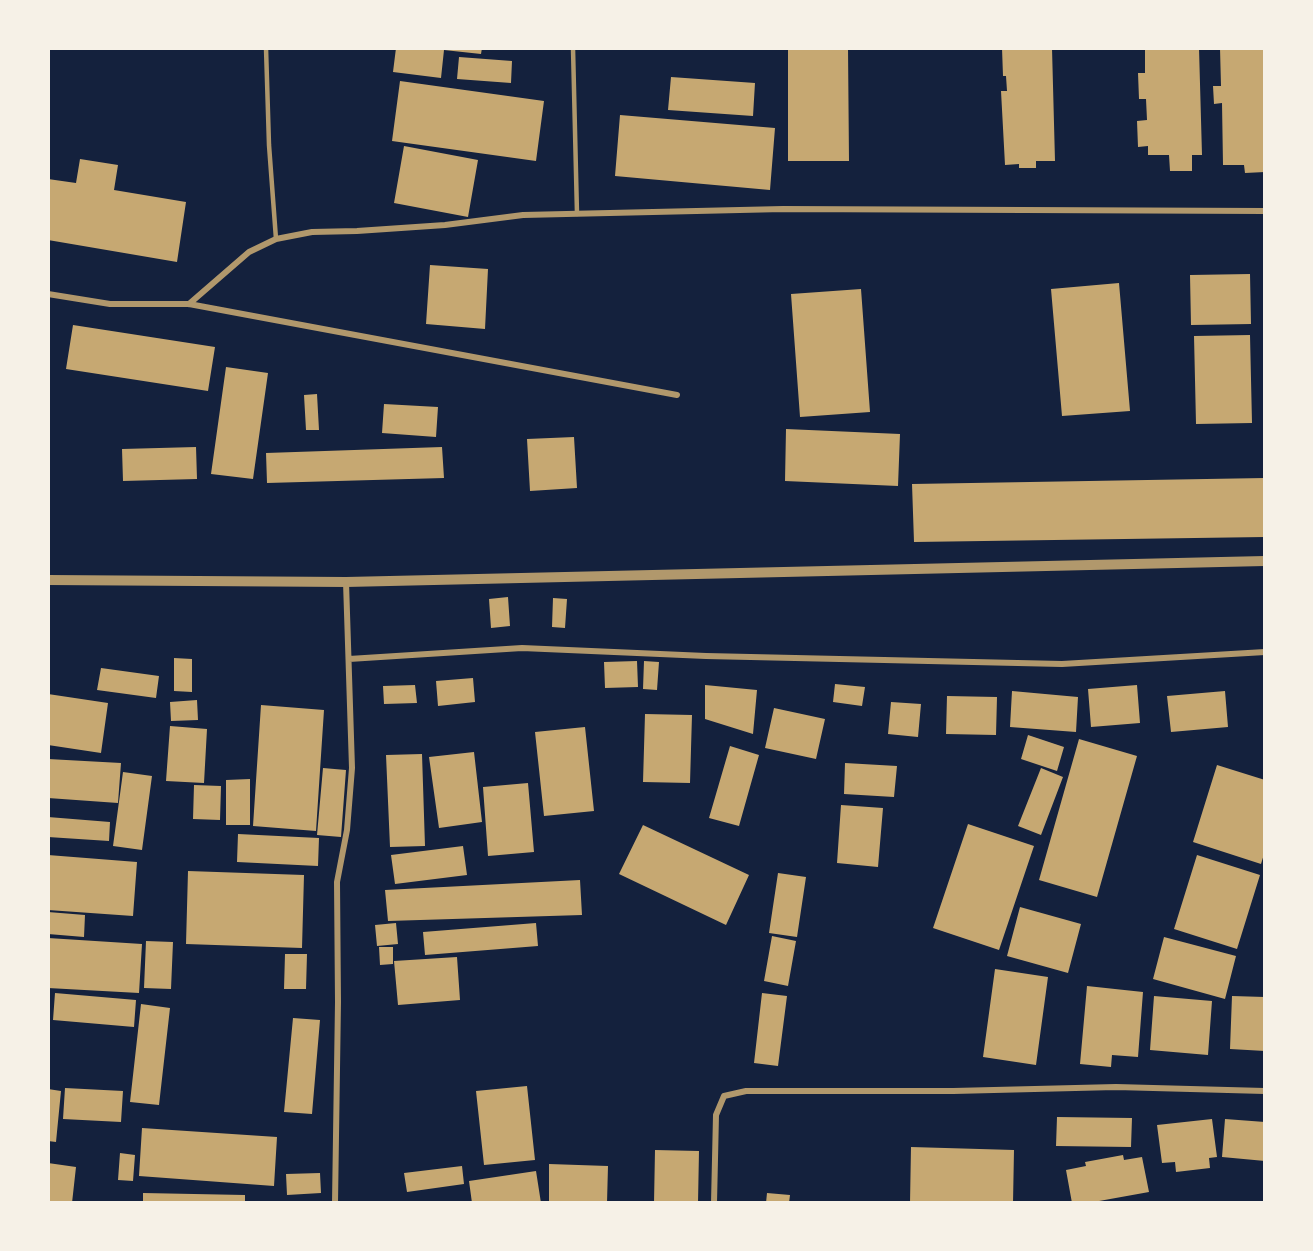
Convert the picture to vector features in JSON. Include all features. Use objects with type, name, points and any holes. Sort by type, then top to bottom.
[{"type":"street","points":[[189,304],[249,252],[276,239],[312,232],[445,225],[523,215],[783,209],[1265,211]]},
{"type":"street","points":[[48,294],[110,304],[189,304],[676,395]]},
{"type":"street","points":[[48,580],[346,582],[1265,561]]},
{"type":"street","points":[[335,1203],[337,882],[347,830],[352,768],[346,582]]},
{"type":"street","points":[[349,659],[522,648],[706,656],[1062,664],[1265,652]]},
{"type":"street","points":[[714,1203],[716,1115],[724,1096],[746,1091],[953,1091],[1116,1087],[1265,1091]]},
{"type":"lane","points":[[266,48],[269,146],[276,239]]},
{"type":"lane","points":[[573,48],[577,214]]},
{"type":"building","points":[[396,48],[482,48],[481,54],[444,50],[441,78],[393,72]]},
{"type":"building","points":[[788,48],[848,48],[849,161],[788,161]]},
{"type":"building","points":[[1002,48],[1052,48],[1055,161],[1036,161],[1036,168],[1019,168],[1019,164],[1005,165],[1001,91],[1007,91],[1006,76],[1003,76]]},
{"type":"building","points":[[1145,48],[1199,48],[1202,155],[1192,155],[1192,171],[1170,171],[1169,155],[1148,155],[1148,146],[1138,147],[1137,121],[1147,120],[1146,99],[1139,99],[1138,73],[1145,73]]},
{"type":"building","points":[[1220,48],[1265,48],[1265,172],[1245,173],[1244,165],[1223,165],[1222,103],[1214,104],[1213,86],[1221,86]]},
{"type":"building","points":[[459,57],[512,61],[511,83],[457,79]]},
{"type":"building","points":[[671,77],[755,83],[753,116],[668,110]]},
{"type":"building","points":[[400,81],[544,101],[536,161],[392,141]]},
{"type":"building","points":[[620,115],[775,128],[770,190],[615,176]]},
{"type":"building","points":[[404,146],[478,160],[468,217],[394,203]]},
{"type":"building","points":[[80,159],[118,165],[114,190],[186,202],[177,262],[48,240],[48,179],[76,183]]},
{"type":"building","points":[[430,265],[488,269],[485,329],[426,324]]},
{"type":"building","points":[[1250,274],[1251,324],[1191,325],[1190,275]]},
{"type":"building","points":[[1119,283],[1130,411],[1062,416],[1051,289]]},
{"type":"building","points":[[861,289],[870,412],[800,417],[791,294]]},
{"type":"building","points":[[73,325],[215,347],[208,391],[66,369]]},
{"type":"building","points":[[1250,335],[1252,423],[1196,424],[1194,336]]},
{"type":"building","points":[[226,367],[268,373],[253,479],[211,474]]},
{"type":"building","points":[[317,394],[319,430],[306,430],[304,395]]},
{"type":"building","points":[[384,404],[438,407],[436,437],[382,433]]},
{"type":"building","points":[[786,429],[900,434],[898,486],[785,481]]},
{"type":"building","points":[[574,437],[577,488],[530,491],[527,439]]},
{"type":"building","points":[[196,447],[197,479],[123,481],[122,449]]},
{"type":"building","points":[[442,447],[444,478],[267,483],[266,453]]},
{"type":"building","points":[[1265,478],[1265,537],[914,542],[912,484]]},
{"type":"building","points":[[508,597],[510,626],[491,628],[489,599]]},
{"type":"building","points":[[553,598],[567,599],[565,628],[552,627]]},
{"type":"building","points":[[174,658],[192,659],[192,692],[174,691]]},
{"type":"building","points":[[637,661],[638,687],[605,688],[604,662]]},
{"type":"building","points":[[644,661],[659,662],[657,690],[643,689]]},
{"type":"building","points":[[101,668],[159,676],[156,698],[97,690]]},
{"type":"building","points":[[473,678],[475,702],[438,706],[436,681]]},
{"type":"building","points":[[835,684],[865,687],[862,706],[833,702]]},
{"type":"building","points":[[415,685],[417,703],[384,704],[383,686]]},
{"type":"building","points":[[705,685],[757,690],[753,734],[705,719]]},
{"type":"building","points":[[1137,685],[1140,723],[1091,727],[1088,689]]},
{"type":"building","points":[[1012,691],[1078,697],[1076,732],[1010,727]]},
{"type":"building","points":[[1225,691],[1228,727],[1171,732],[1167,696]]},
{"type":"building","points":[[48,694],[108,703],[101,753],[48,745]]},
{"type":"building","points":[[947,696],[997,697],[996,735],[946,734]]},
{"type":"building","points":[[197,700],[198,720],[171,721],[170,702]]},
{"type":"building","points":[[891,702],[921,704],[918,737],[888,734]]},
{"type":"building","points":[[261,705],[324,710],[316,831],[253,826]]},
{"type":"building","points":[[774,708],[825,719],[816,759],[765,748]]},
{"type":"building","points":[[645,714],[692,715],[690,783],[643,782]]},
{"type":"building","points":[[170,726],[207,729],[204,783],[166,781]]},
{"type":"building","points":[[585,727],[594,811],[544,816],[535,732]]},
{"type":"building","points":[[1028,735],[1064,747],[1057,771],[1021,759]]},
{"type":"building","points":[[1079,739],[1137,756],[1097,897],[1039,880]]},
{"type":"building","points":[[730,746],[759,755],[739,826],[709,818]]},
{"type":"building","points":[[474,752],[482,822],[439,828],[429,757]]},
{"type":"building","points":[[422,754],[425,846],[390,847],[386,755]]},
{"type":"building","points":[[48,759],[121,763],[118,803],[48,798]]},
{"type":"building","points":[[845,763],[897,766],[894,797],[844,794]]},
{"type":"building","points":[[1217,765],[1265,780],[1265,851],[1261,864],[1193,842]]},
{"type":"building","points":[[323,768],[346,770],[341,837],[317,835]]},
{"type":"building","points":[[1041,768],[1063,777],[1041,835],[1018,826]]},
{"type":"building","points":[[123,772],[152,776],[142,850],[113,846]]},
{"type":"building","points":[[250,779],[250,825],[226,825],[226,780]]},
{"type":"building","points":[[528,783],[534,852],[488,856],[483,787]]},
{"type":"building","points":[[194,785],[221,786],[220,820],[193,819]]},
{"type":"building","points":[[841,805],[883,808],[878,867],[837,863]]},
{"type":"building","points":[[48,817],[110,822],[109,841],[48,837]]},
{"type":"building","points":[[968,824],[1034,846],[999,950],[933,928]]},
{"type":"building","points":[[643,825],[749,875],[726,925],[619,874]]},
{"type":"building","points":[[238,834],[319,838],[318,866],[237,862]]},
{"type":"building","points":[[463,846],[467,875],[395,884],[391,855]]},
{"type":"building","points":[[48,855],[137,862],[133,916],[48,910]]},
{"type":"building","points":[[1197,855],[1260,875],[1237,949],[1174,929]]},
{"type":"building","points":[[188,871],[304,875],[302,948],[186,944]]},
{"type":"building","points":[[778,873],[806,877],[797,937],[769,933]]},
{"type":"building","points":[[580,880],[582,915],[388,921],[385,890]]},
{"type":"building","points":[[1020,907],[1081,924],[1068,973],[1007,956]]},
{"type":"building","points":[[48,912],[85,915],[84,937],[48,934]]},
{"type":"building","points":[[396,923],[398,944],[377,946],[375,925]]},
{"type":"building","points":[[536,923],[538,946],[425,955],[423,932]]},
{"type":"building","points":[[772,936],[796,941],[788,986],[764,981]]},
{"type":"building","points":[[1164,937],[1236,956],[1225,999],[1153,979]]},
{"type":"building","points":[[48,938],[142,944],[139,993],[48,988]]},
{"type":"building","points":[[146,941],[173,942],[171,989],[144,988]]},
{"type":"building","points":[[379,947],[393,947],[393,964],[380,965]]},
{"type":"building","points":[[285,954],[307,954],[306,989],[284,989]]},
{"type":"building","points":[[457,957],[460,1000],[398,1005],[394,961]]},
{"type":"building","points":[[995,969],[1048,977],[1036,1065],[983,1057]]},
{"type":"building","points":[[1087,986],[1143,992],[1138,1057],[1112,1055],[1111,1067],[1080,1064]]},
{"type":"building","points":[[55,993],[136,1000],[134,1027],[53,1020]]},
{"type":"building","points":[[762,993],[787,996],[778,1066],[754,1063]]},
{"type":"building","points":[[1154,996],[1212,1001],[1208,1055],[1150,1050]]},
{"type":"building","points":[[1232,996],[1265,997],[1265,1051],[1230,1049]]},
{"type":"building","points":[[141,1004],[170,1008],[159,1105],[130,1102]]},
{"type":"building","points":[[293,1018],[320,1020],[312,1114],[284,1112]]},
{"type":"building","points":[[527,1086],[535,1160],[484,1165],[476,1091]]},
{"type":"building","points":[[65,1088],[123,1091],[121,1122],[63,1119]]},
{"type":"building","points":[[48,1089],[61,1091],[56,1142],[48,1141]]},
{"type":"building","points":[[1057,1117],[1132,1118],[1131,1147],[1056,1146]]},
{"type":"building","points":[[1212,1119],[1217,1157],[1209,1158],[1210,1168],[1176,1172],[1175,1162],[1162,1163],[1157,1125]]},
{"type":"building","points":[[1225,1119],[1265,1122],[1265,1161],[1222,1157]]},
{"type":"building","points":[[142,1128],[277,1137],[274,1186],[139,1176]]},
{"type":"building","points":[[911,1147],[1014,1150],[1013,1203],[910,1203]]},
{"type":"building","points":[[655,1150],[699,1151],[698,1203],[654,1203]]},
{"type":"building","points":[[120,1153],[135,1155],[133,1181],[118,1180]]},
{"type":"building","points":[[1123,1155],[1124,1160],[1142,1157],[1149,1192],[1088,1203],[1072,1203],[1066,1170],[1086,1166],[1085,1162]]},
{"type":"building","points":[[48,1163],[76,1167],[72,1203],[48,1203]]},
{"type":"building","points":[[549,1164],[608,1166],[607,1203],[549,1203]]},
{"type":"building","points":[[462,1166],[464,1184],[407,1192],[404,1173]]},
{"type":"building","points":[[536,1171],[541,1203],[472,1203],[469,1181]]},
{"type":"building","points":[[320,1173],[321,1193],[287,1195],[286,1174]]},
{"type":"building","points":[[143,1193],[245,1195],[245,1203],[143,1203]]},
{"type":"building","points":[[767,1193],[790,1195],[789,1203],[766,1203]]}]
